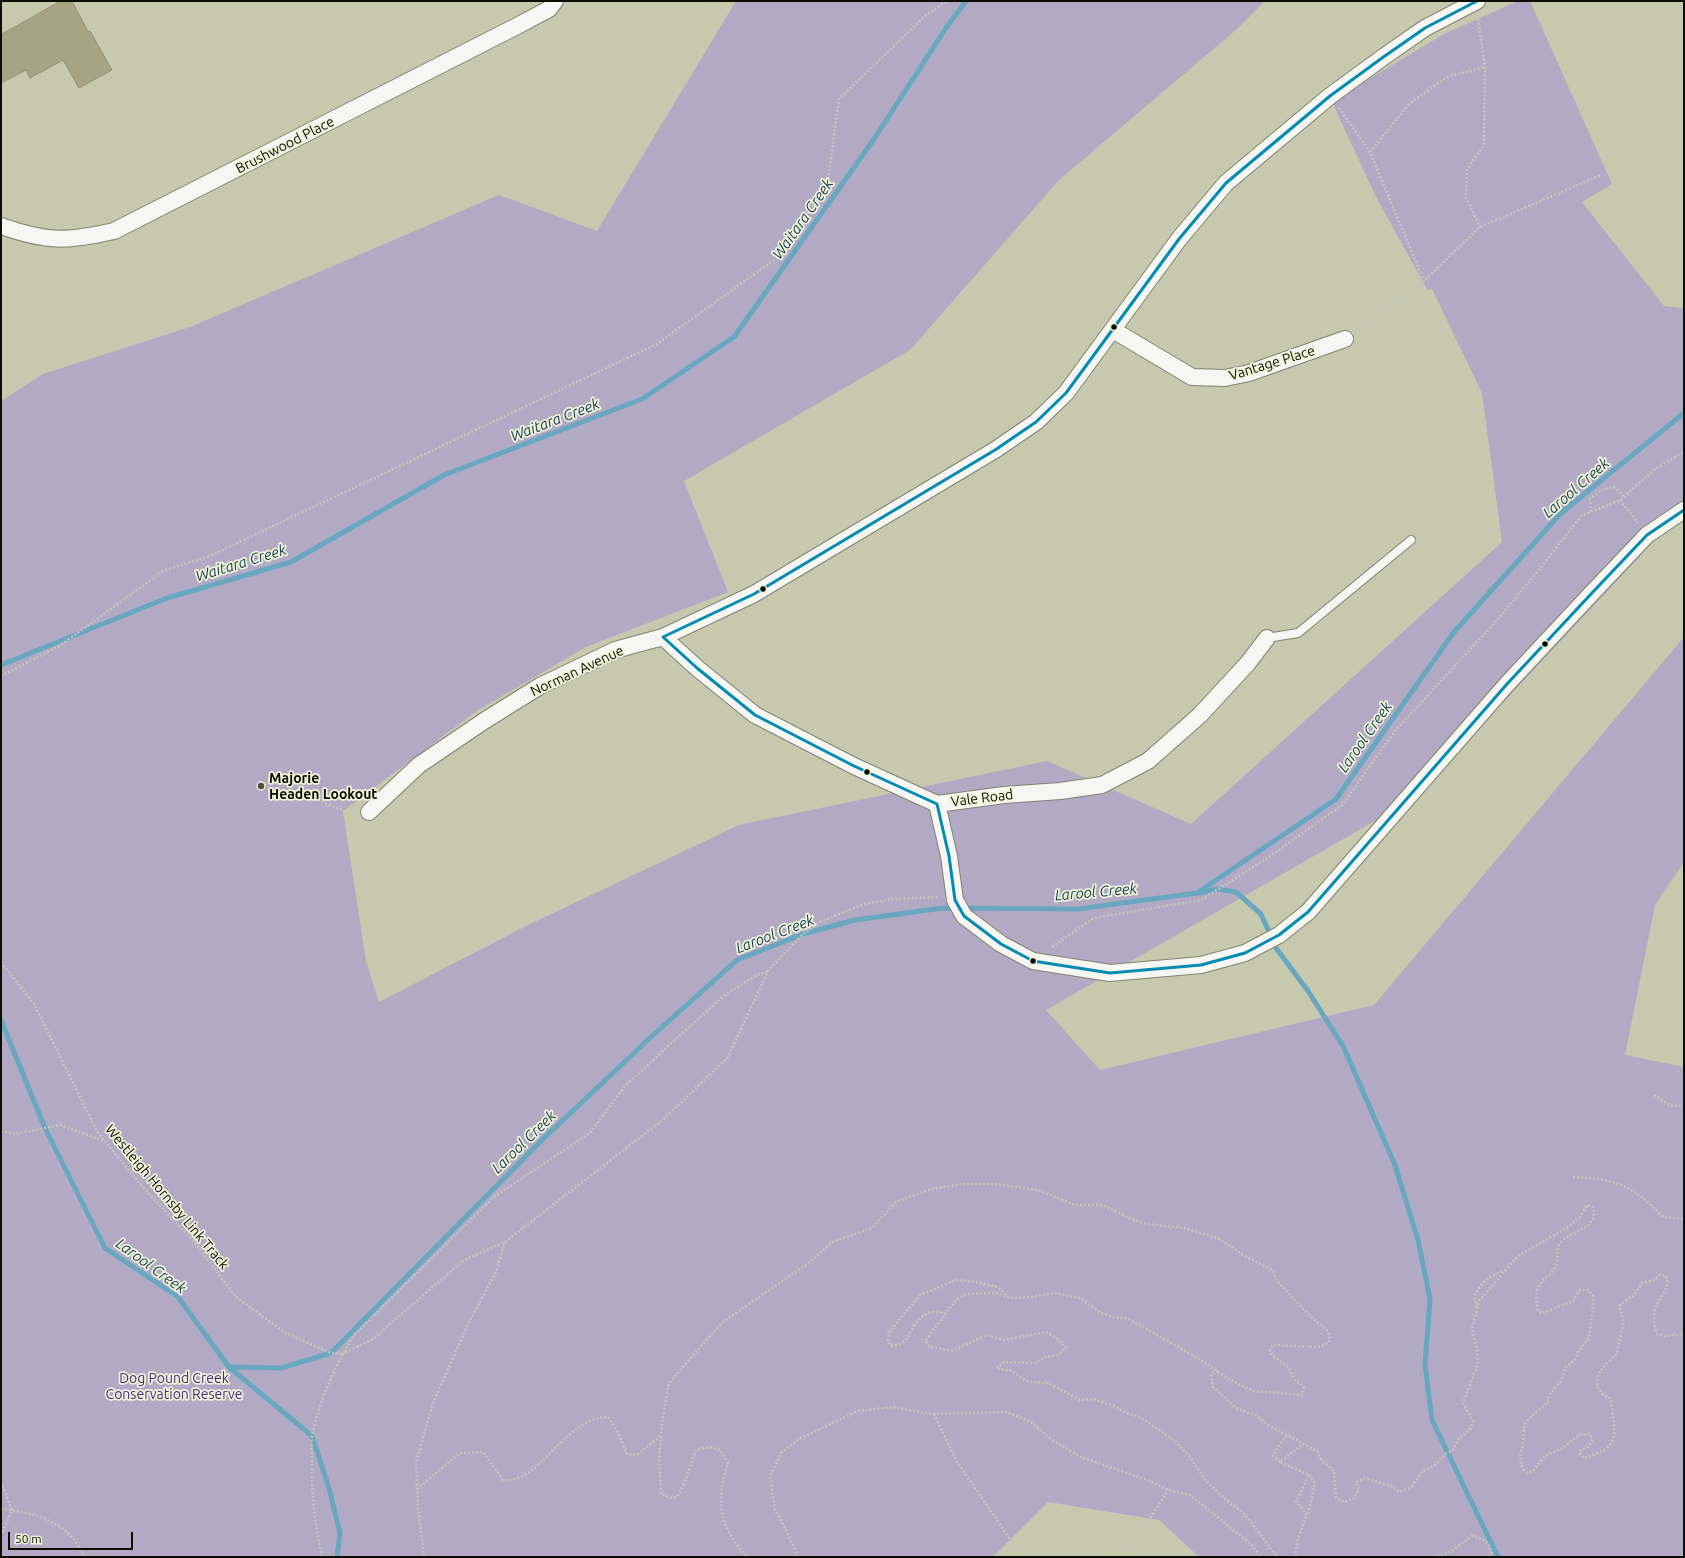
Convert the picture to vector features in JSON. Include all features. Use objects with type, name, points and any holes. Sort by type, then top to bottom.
[{"type":"street","name":"Brushwood Place","points":[[1,226],[54,240],[81,238],[114,231],[517,26],[549,9],[555,1]]},
{"type":"street","name":"Norman Avenue","points":[[369,812],[419,765],[484,721],[540,686],[615,650],[663,637],[754,594],[996,450],[1036,422],[1066,393],[1114,330],[1179,239],[1226,183],[1330,96],[1425,28],[1477,1]]},
{"type":"street","name":"Vantage Place","points":[[1114,330],[1192,377],[1225,378],[1248,373],[1346,339]]},
{"type":"street","points":[[937,804],[949,856],[955,898],[964,916],[1001,944],[1033,961],[1110,973],[1201,965],[1245,953],[1279,935],[1308,912],[1507,684],[1647,534],[1684,510]]},
{"type":"street","name":"Vale Road","points":[[663,637],[696,668],[755,715],[854,766],[937,804],[1004,795],[1060,791],[1102,785],[1148,761],[1200,715],[1248,663],[1268,638]]},
{"type":"lane","points":[[1268,638],[1298,633],[1411,540]]},
{"type":"path","points":[[1,676],[61,645],[163,571],[210,556],[657,344],[785,252],[828,180],[839,99],[925,16],[947,1]]},
{"type":"path","points":[[1477,1],[1485,67],[1484,145],[1467,169],[1466,198],[1480,227]]},
{"type":"path","points":[[1370,152],[1409,104],[1447,77],[1485,67]]},
{"type":"path","points":[[1330,96],[1370,152],[1424,281]]},
{"type":"path","points":[[1346,339],[1424,281],[1480,227],[1601,174]]},
{"type":"path","points":[[1248,373],[1277,505],[1281,535],[1278,602],[1268,638]]},
{"type":"path","points":[[1033,961],[1094,918],[1201,900],[1272,855],[1342,805],[1395,731],[1497,620],[1581,516],[1620,500],[1655,469],[1684,452]]},
{"type":"path","points":[[1591,512],[1590,499],[1601,490],[1614,487],[1624,496]]},
{"type":"path","points":[[1620,500],[1647,534]]},
{"type":"path","points":[[261,786],[275,779],[293,783],[326,804],[351,814],[369,812]]},
{"type":"path","points":[[342,1354],[373,1339],[464,1260],[505,1242],[665,1118],[728,1057],[768,971],[802,934],[820,922],[864,904],[893,899],[955,898]]},
{"type":"path","name":"Westleigh Hornsby Link Track","points":[[1,962],[34,1004],[98,1133],[141,1185],[195,1244],[236,1297],[284,1332],[331,1353],[342,1354]]},
{"type":"path","points":[[322,1557],[314,1518],[312,1436],[327,1385],[342,1354],[355,1334],[495,1196],[590,1133],[625,1086],[676,1039],[726,994],[768,971]]},
{"type":"path","points":[[1654,1095],[1671,1106],[1684,1105]]},
{"type":"path","points":[[1,1131],[15,1134],[60,1125],[106,1142]]},
{"type":"path","points":[[1573,1177],[1615,1181],[1645,1198],[1663,1217],[1684,1219]]},
{"type":"path","points":[[750,1557],[744,1554],[726,1528],[720,1506],[722,1482],[728,1463],[720,1450],[709,1447],[696,1450],[691,1460],[680,1494],[675,1498],[668,1498],[661,1494],[659,1460],[661,1436],[670,1383],[724,1322],[810,1262],[832,1242],[872,1228],[896,1202],[931,1189],[963,1184],[996,1184],[1038,1190],[1075,1205],[1103,1205],[1129,1218],[1146,1224],[1184,1228],[1218,1238],[1245,1256],[1272,1270],[1277,1281],[1311,1317],[1328,1331],[1330,1340],[1325,1345],[1316,1347],[1273,1345],[1270,1350],[1272,1355],[1288,1368],[1294,1379],[1304,1387],[1302,1395],[1253,1391],[1229,1379],[1191,1354],[1127,1318],[1115,1318],[1101,1313],[1080,1298],[1055,1293],[1032,1297],[1011,1298],[996,1293],[966,1294],[957,1299],[925,1341],[929,1346],[952,1351],[987,1335],[1004,1340],[1046,1332],[1055,1337],[1066,1348],[1058,1355],[1045,1357],[1035,1363],[1004,1362],[996,1368],[1012,1371],[1030,1382],[1048,1383],[1080,1400],[1094,1399],[1101,1401],[1148,1422],[1176,1442],[1190,1457],[1206,1481],[1225,1499],[1246,1514],[1275,1554],[1279,1557]]},
{"type":"path","points":[[1218,1371],[1211,1374],[1213,1386],[1236,1408],[1250,1412],[1302,1445],[1317,1451],[1322,1461],[1334,1471],[1336,1498],[1344,1502],[1354,1498],[1359,1490],[1356,1482],[1365,1478],[1393,1487],[1400,1492],[1412,1486],[1423,1471],[1434,1466],[1445,1454],[1453,1450],[1459,1438],[1470,1430],[1473,1421],[1463,1402],[1478,1364],[1472,1328],[1479,1300],[1518,1256],[1565,1229],[1580,1217],[1587,1205],[1593,1207],[1595,1211],[1590,1224],[1580,1232],[1570,1235],[1561,1242],[1556,1251],[1557,1263],[1552,1272],[1537,1288],[1536,1296],[1538,1311],[1541,1313],[1557,1306],[1569,1304],[1579,1291],[1583,1289],[1588,1290],[1593,1296],[1593,1309],[1589,1338],[1578,1352],[1575,1360],[1566,1367],[1561,1381],[1549,1395],[1548,1402],[1524,1425],[1523,1444],[1520,1456],[1523,1469],[1527,1473],[1534,1471],[1545,1456],[1561,1449],[1579,1435],[1590,1434],[1592,1441],[1588,1447],[1581,1450],[1579,1453],[1584,1458],[1604,1449],[1613,1442],[1616,1434],[1611,1399],[1601,1393],[1597,1386],[1598,1375],[1605,1364],[1616,1355],[1624,1322],[1619,1306],[1635,1294],[1642,1283],[1654,1280],[1660,1275],[1666,1276],[1668,1282],[1664,1294],[1656,1308],[1654,1325],[1657,1334],[1664,1336],[1684,1334]]},
{"type":"path","points":[[424,1557],[417,1489],[416,1463],[433,1403],[470,1320],[496,1272],[505,1242]]},
{"type":"path","points":[[1477,1307],[1474,1297],[1479,1285],[1494,1274],[1505,1270]]},
{"type":"path","points":[[946,1314],[937,1310],[923,1315],[913,1326],[907,1338],[902,1343],[891,1346],[888,1340],[889,1332],[909,1306],[920,1295],[956,1280],[976,1282],[998,1287],[1011,1298]]},
{"type":"path","points":[[796,1557],[788,1532],[775,1510],[770,1476],[782,1452],[799,1439],[858,1411],[893,1407],[934,1414],[1006,1412],[1030,1422],[1052,1440],[1081,1457],[1150,1481],[1168,1490],[1190,1496],[1252,1545],[1261,1557]]},
{"type":"path","points":[[934,1414],[956,1460],[1022,1557]]},
{"type":"path","points":[[417,1489],[460,1453],[483,1452],[503,1480],[512,1481],[531,1471],[579,1426],[600,1417],[608,1417],[618,1430],[627,1454],[637,1455],[661,1436]]},
{"type":"path","points":[[1288,1435],[1279,1445],[1273,1456],[1280,1462],[1309,1475],[1315,1483],[1308,1515],[1298,1538],[1296,1557]]},
{"type":"path","points":[[1280,1462],[1302,1445]]},
{"type":"path","points":[[1308,1515],[1296,1501],[1309,1475]]},
{"type":"path","points":[[1,1482],[12,1510],[2,1533]]},
{"type":"path","points":[[1117,1557],[1140,1532],[1168,1490]]},
{"type":"path","points":[[1,1510],[12,1510],[48,1519],[68,1533],[85,1557]]},
{"type":"path","points":[[1433,1557],[1450,1552],[1472,1536],[1482,1538],[1488,1544],[1492,1553],[1489,1557]]},
{"type":"green space","name":"Dog Pound Creek Conservation Reserve","points":[[736,1],[1265,1],[1237,29],[1059,180],[910,350],[684,481],[728,592],[586,647],[478,710],[343,811],[366,961],[379,1002],[528,925],[739,825],[1047,761],[1191,824],[1502,542],[1482,393],[1432,289],[1428,291],[1376,197],[1333,104],[1364,82],[1444,34],[1518,1],[1530,1],[1612,184],[1582,202],[1664,306],[1684,308],[1684,509],[1413,799],[1046,1010],[1100,1070],[1374,1005],[1684,637],[1684,862],[1655,905],[1625,1055],[1684,1067],[1684,1557],[1199,1557],[1159,1520],[1048,1502],[993,1557],[1,1557],[1,401],[43,374],[190,327],[499,195],[597,231]]},
{"type":"building","points":[[61,1],[72,1],[88,32],[90,31],[112,70],[79,88],[63,60],[30,78],[26,70],[1,83],[1,35]]},
{"type":"waterway","name":"Waitara Creek","points":[[1,665],[167,598],[291,562],[444,475],[642,399],[734,337],[874,139],[946,28],[966,1]]},
{"type":"waterway","name":"Larool Creek","points":[[1,1020],[45,1128],[105,1248],[178,1297],[229,1367],[281,1368],[331,1353],[544,1138],[651,1037],[737,960],[803,934],[855,920],[943,908],[1078,909],[1197,893],[1336,799],[1454,632],[1561,513],[1684,413]]},
{"type":"waterway","points":[[1199,893],[1218,889],[1236,892],[1261,914],[1269,932]]},
{"type":"waterway","points":[[1276,948],[1308,991],[1343,1046],[1395,1165],[1418,1240],[1430,1299],[1425,1365],[1432,1420],[1498,1557]]},
{"type":"waterway","points":[[229,1367],[312,1436],[329,1488],[340,1533],[337,1557]]},
{"type":"transit line","points":[[1477,1],[1425,28],[1382,58],[1330,96],[1226,183],[1179,239],[1066,393],[1036,422],[995,450],[754,594],[663,637],[697,668],[755,715],[854,766],[937,804],[949,856],[955,900],[964,916],[1001,944],[1033,961],[1110,973],[1201,965],[1245,953],[1279,935],[1308,912],[1507,684],[1591,594],[1647,535],[1684,510]]},
{"type":"place","name":"Majorie Headen Lookout","points":[[261,786]]}]
